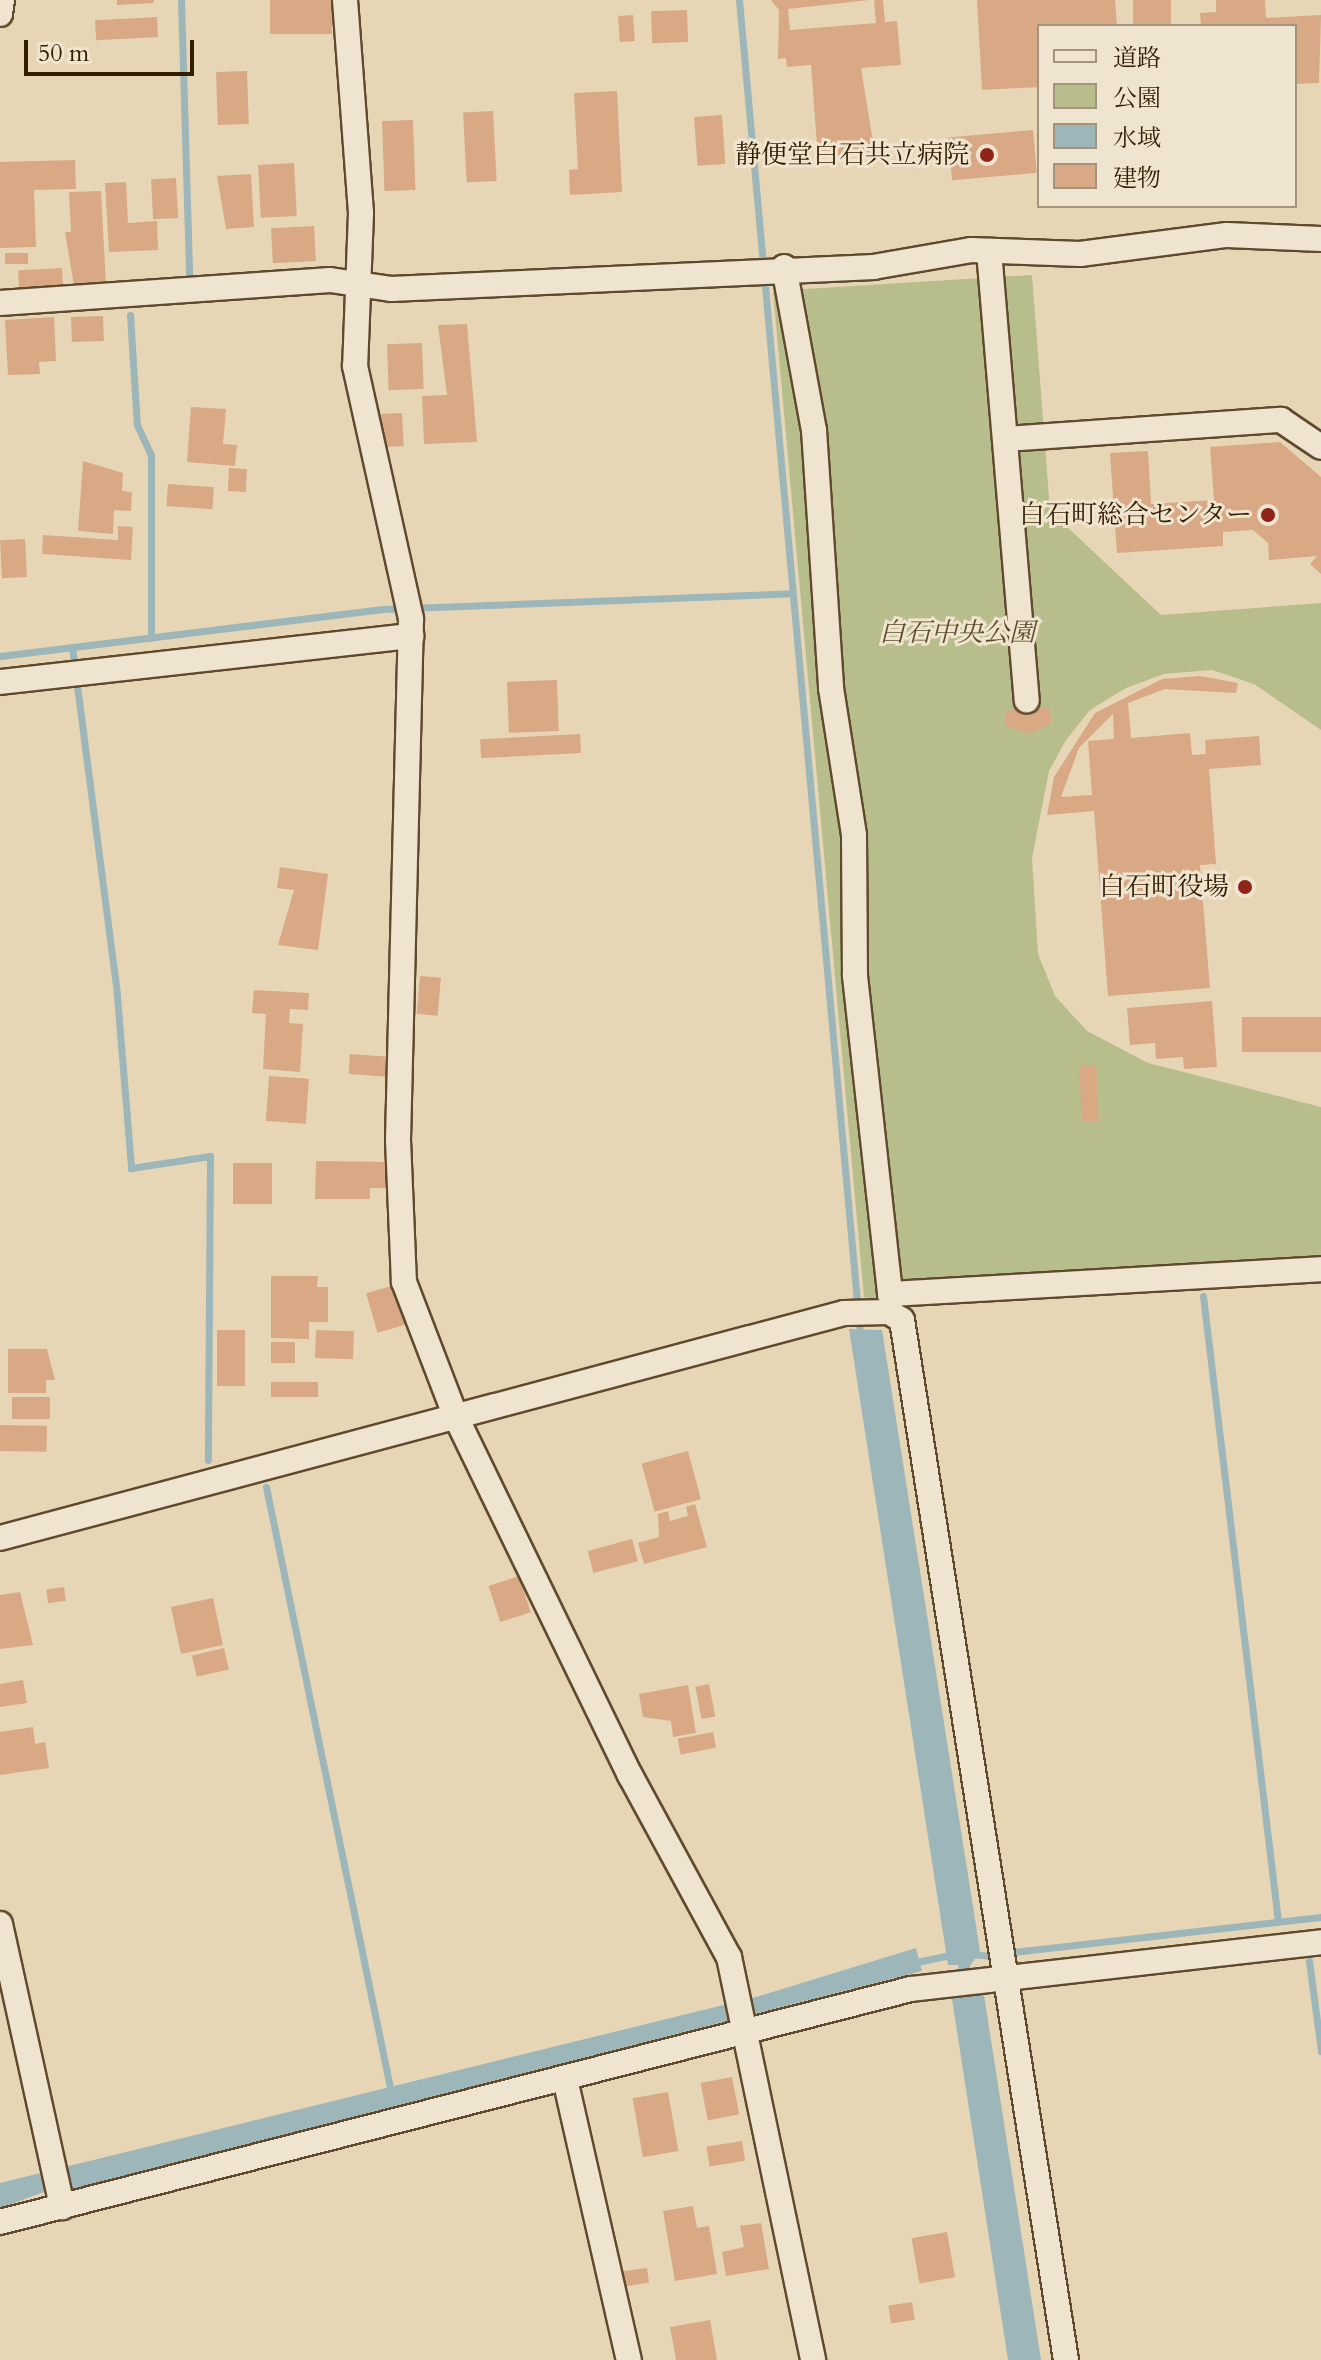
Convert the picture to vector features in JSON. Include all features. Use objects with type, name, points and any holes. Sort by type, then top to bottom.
[{"type":"street","points":[[0,14],[2,0]]},
{"type":"street","points":[[345,0],[361,213],[360,411],[410,619],[399,1252],[455,1415],[630,1775],[729,1957],[744,2015],[813,2360]]},
{"type":"street","points":[[0,303],[330,280],[392,289],[784,267],[907,265],[989,251],[1114,252],[1227,235],[1321,239]]},
{"type":"street","points":[[989,251],[1027,700]]},
{"type":"street","points":[[784,267],[814,430],[831,688],[854,835],[855,976],[890,1294],[1321,1269]]},
{"type":"street","points":[[1006,439],[1281,420],[1321,447]]},
{"type":"street","points":[[0,682],[76,674],[410,619]]},
{"type":"street","points":[[0,1538],[844,1313],[870,1310],[902,1320],[1066,2360]]},
{"type":"street","points":[[0,1924],[58,2189]]},
{"type":"street","points":[[0,2222],[58,2189],[565,2079],[744,2015],[1006,1974],[1321,1942]]},
{"type":"street","points":[[565,2079],[629,2360]]},
{"type":"green space","name":"白石中央公園","points":[[1032,275],[1050,511],[1161,615],[1321,603],[1321,730],[1254,684],[1212,670],[1164,674],[1126,688],[1090,710],[1066,740],[1049,771],[1032,858],[1038,954],[1055,996],[1087,1031],[1148,1063],[1321,1107],[1321,1275],[910,1306],[864,1297],[773,291]]},
{"type":"water","points":[[849,1329],[882,1330],[980,1951],[970,1966],[975,1993],[984,1995],[1041,2360],[1008,2360],[952,1999],[962,1996],[958,1965],[948,1965]]},
{"type":"water","points":[[916,1948],[922,1971],[72,2189],[69,2183],[0,2208],[0,2183],[756,1997]]},
{"type":"building","points":[[117,0],[154,0],[154,3],[117,5]]},
{"type":"building","points":[[270,0],[332,0],[332,34],[270,34]]},
{"type":"building","points":[[771,0],[869,0],[788,9],[790,30],[876,23],[874,0],[883,0],[885,22],[897,21],[901,65],[861,68],[875,154],[818,158],[811,65],[787,67],[786,58],[778,59],[779,10]]},
{"type":"building","points":[[977,0],[1115,0],[1117,24],[1037,24],[1037,87],[982,90]]},
{"type":"building","points":[[1133,0],[1171,0],[1171,24],[1133,24]]},
{"type":"building","points":[[1216,0],[1265,0],[1266,18],[1321,15],[1319,83],[1297,84],[1297,24],[1201,24],[1200,13],[1216,12]]},
{"type":"building","points":[[687,10],[688,42],[652,43],[651,11]]},
{"type":"building","points":[[633,15],[635,41],[620,42],[618,16]]},
{"type":"building","points":[[157,17],[158,37],[96,40],[95,20]]},
{"type":"building","points":[[247,71],[249,124],[218,125],[216,72]]},
{"type":"building","points":[[617,91],[622,192],[570,195],[569,170],[578,169],[574,93]]},
{"type":"building","points":[[493,111],[497,181],[467,182],[463,113]]},
{"type":"building","points":[[722,115],[725,164],[697,166],[694,117]]},
{"type":"building","points":[[413,120],[415,190],[384,191],[382,121]]},
{"type":"building","points":[[1033,130],[1037,173],[952,180],[948,137]]},
{"type":"building","points":[[75,160],[76,189],[34,190],[36,247],[0,248],[0,162]]},
{"type":"building","points":[[294,163],[297,216],[261,218],[258,165]]},
{"type":"building","points":[[251,174],[254,227],[226,229],[217,176]]},
{"type":"building","points":[[176,178],[178,218],[153,219],[151,179]]},
{"type":"building","points":[[126,182],[128,223],[157,221],[158,250],[109,252],[105,183]]},
{"type":"building","points":[[101,191],[106,285],[74,286],[65,232],[71,232],[69,192]]},
{"type":"building","points":[[314,226],[316,261],[273,263],[271,228]]},
{"type":"building","points":[[5,253],[28,253],[28,264],[5,264]]},
{"type":"building","points":[[62,268],[63,286],[19,288],[18,270]]},
{"type":"building","points":[[103,316],[104,341],[72,342],[71,317]]},
{"type":"building","points":[[54,317],[56,361],[39,362],[40,374],[8,375],[5,320]]},
{"type":"building","points":[[467,324],[477,442],[424,444],[422,396],[447,395],[438,325]]},
{"type":"building","points":[[422,343],[424,389],[389,390],[387,344]]},
{"type":"building","points":[[191,407],[226,409],[223,444],[237,445],[235,466],[187,462]]},
{"type":"building","points":[[402,413],[404,446],[383,447],[381,414]]},
{"type":"building","name":"白石町総合センター","points":[[1280,442],[1321,477],[1321,574],[1310,564],[1317,556],[1269,560],[1268,543],[1253,530],[1223,532],[1223,546],[1117,553],[1110,453],[1148,451],[1151,504],[1214,500],[1210,447]]},
{"type":"building","points":[[83,461],[123,473],[122,491],[132,492],[131,511],[114,510],[113,534],[78,531]]},
{"type":"building","points":[[229,468],[247,469],[246,492],[228,491]]},
{"type":"building","points":[[168,484],[214,487],[212,509],[166,506]]},
{"type":"building","points":[[118,526],[133,527],[131,560],[42,554],[43,535],[118,540]]},
{"type":"building","points":[[25,539],[27,577],[2,578],[0,540]]},
{"type":"building","points":[[1200,676],[1238,683],[1236,693],[1165,689],[1128,703],[1131,738],[1190,733],[1192,755],[1206,754],[1205,740],[1259,736],[1261,765],[1209,769],[1216,864],[1200,865],[1210,988],[1108,996],[1094,811],[1047,815],[1054,777],[1095,713],[1162,679]],"holes":[[[1113,714],[1114,739],[1088,741],[1092,795],[1061,797],[1079,748]]]},
{"type":"building","points":[[557,680],[559,731],[509,733],[507,682]]},
{"type":"building","points":[[1027,706],[1050,708],[1051,723],[1030,734],[1006,726],[1005,712]]},
{"type":"building","points":[[580,734],[581,753],[481,758],[480,739]]},
{"type":"building","points":[[280,867],[328,874],[318,950],[278,945],[294,890],[277,888]]},
{"type":"building","points":[[420,976],[441,978],[438,1016],[417,1014]]},
{"type":"building","points":[[254,990],[309,993],[308,1010],[290,1009],[289,1023],[303,1024],[300,1072],[263,1069],[266,1014],[252,1013]]},
{"type":"building","points":[[1212,1001],[1217,1067],[1184,1069],[1183,1057],[1156,1059],[1155,1043],[1130,1045],[1127,1008]]},
{"type":"building","points":[[1242,1017],[1321,1017],[1321,1052],[1242,1052]]},
{"type":"building","points":[[350,1054],[389,1057],[388,1077],[349,1074]]},
{"type":"building","points":[[1096,1065],[1099,1121],[1082,1122],[1079,1066]]},
{"type":"building","points":[[269,1076],[309,1079],[306,1124],[266,1121]]},
{"type":"building","points":[[316,1161],[387,1162],[387,1188],[370,1188],[370,1199],[315,1199]]},
{"type":"building","points":[[233,1163],[272,1163],[272,1204],[233,1204]]},
{"type":"building","points":[[271,1276],[318,1276],[317,1287],[328,1287],[328,1322],[309,1322],[309,1339],[271,1338]]},
{"type":"building","points":[[395,1285],[406,1324],[377,1333],[366,1293]]},
{"type":"building","points":[[217,1330],[245,1330],[245,1386],[217,1386]]},
{"type":"building","points":[[316,1330],[354,1331],[353,1359],[315,1358]]},
{"type":"building","points":[[271,1342],[295,1342],[295,1363],[271,1363]]},
{"type":"building","points":[[8,1349],[47,1349],[55,1380],[46,1380],[46,1393],[8,1393]]},
{"type":"building","points":[[271,1382],[318,1382],[318,1397],[271,1397]]},
{"type":"building","points":[[12,1397],[50,1397],[50,1419],[12,1419]]},
{"type":"building","points":[[0,1425],[47,1426],[47,1452],[0,1451]]},
{"type":"building","points":[[688,1451],[701,1499],[655,1512],[642,1463]]},
{"type":"building","points":[[695,1504],[707,1547],[644,1564],[638,1543],[659,1537],[658,1514],[668,1511],[670,1521],[688,1516],[686,1507]]},
{"type":"building","points":[[632,1539],[638,1561],[594,1573],[588,1551]]},
{"type":"building","points":[[519,1576],[531,1612],[500,1622],[489,1586]]},
{"type":"building","points":[[64,1587],[66,1601],[48,1603],[46,1590]]},
{"type":"building","points":[[20,1592],[33,1645],[0,1649],[0,1595]]},
{"type":"building","points":[[213,1598],[223,1645],[181,1654],[171,1607]]},
{"type":"building","points":[[224,1648],[229,1669],[197,1677],[192,1655]]},
{"type":"building","points":[[23,1680],[27,1703],[0,1707],[0,1684]]},
{"type":"building","points":[[709,1684],[715,1716],[702,1719],[695,1687]]},
{"type":"building","points":[[688,1685],[696,1733],[673,1737],[671,1721],[643,1717],[639,1694]]},
{"type":"building","points":[[33,1727],[35,1744],[45,1742],[49,1768],[0,1775],[0,1732]]},
{"type":"building","points":[[713,1732],[716,1748],[681,1755],[678,1739]]},
{"type":"building","points":[[732,2077],[739,2114],[708,2120],[701,2083]]},
{"type":"building","points":[[668,2092],[678,2151],[643,2157],[633,2098]]},
{"type":"building","points":[[742,2141],[745,2161],[710,2166],[706,2147]]},
{"type":"building","points":[[693,2206],[697,2228],[709,2226],[717,2274],[675,2281],[663,2211]]},
{"type":"building","points":[[761,2223],[769,2269],[726,2276],[722,2252],[744,2247],[740,2226]]},
{"type":"building","points":[[947,2232],[955,2277],[920,2284],[912,2238]]},
{"type":"building","points":[[647,2268],[649,2283],[623,2286],[621,2272]]},
{"type":"building","points":[[912,2302],[915,2320],[891,2324],[888,2306]]},
{"type":"building","points":[[710,2320],[717,2360],[676,2360],[670,2327]]},
{"type":"waterway","points":[[181,0],[189,277]]},
{"type":"waterway","points":[[739,0],[860,1336]]},
{"type":"waterway","points":[[130,315],[137,425],[151,455],[151,638]]},
{"type":"waterway","points":[[0,656],[383,609],[791,593]]},
{"type":"waterway","points":[[72,647],[116,984],[131,1168],[210,1156],[208,1460]]},
{"type":"waterway","points":[[1203,1296],[1278,1921]]},
{"type":"waterway","points":[[266,1487],[391,2092]]},
{"type":"waterway","points":[[1013,1952],[1321,1917]]},
{"type":"waterway","points":[[912,1963],[955,1954]]},
{"type":"waterway","points":[[971,1954],[989,1956]]},
{"type":"waterway","points":[[1309,1961],[1321,2051]]},
{"type":"place","name":"静便堂白石共立病院","points":[[987,155]]},
{"type":"place","name":"白石町総合センター","points":[[1268,515]]},
{"type":"place","name":"白石町役場","points":[[1245,887]]}]
